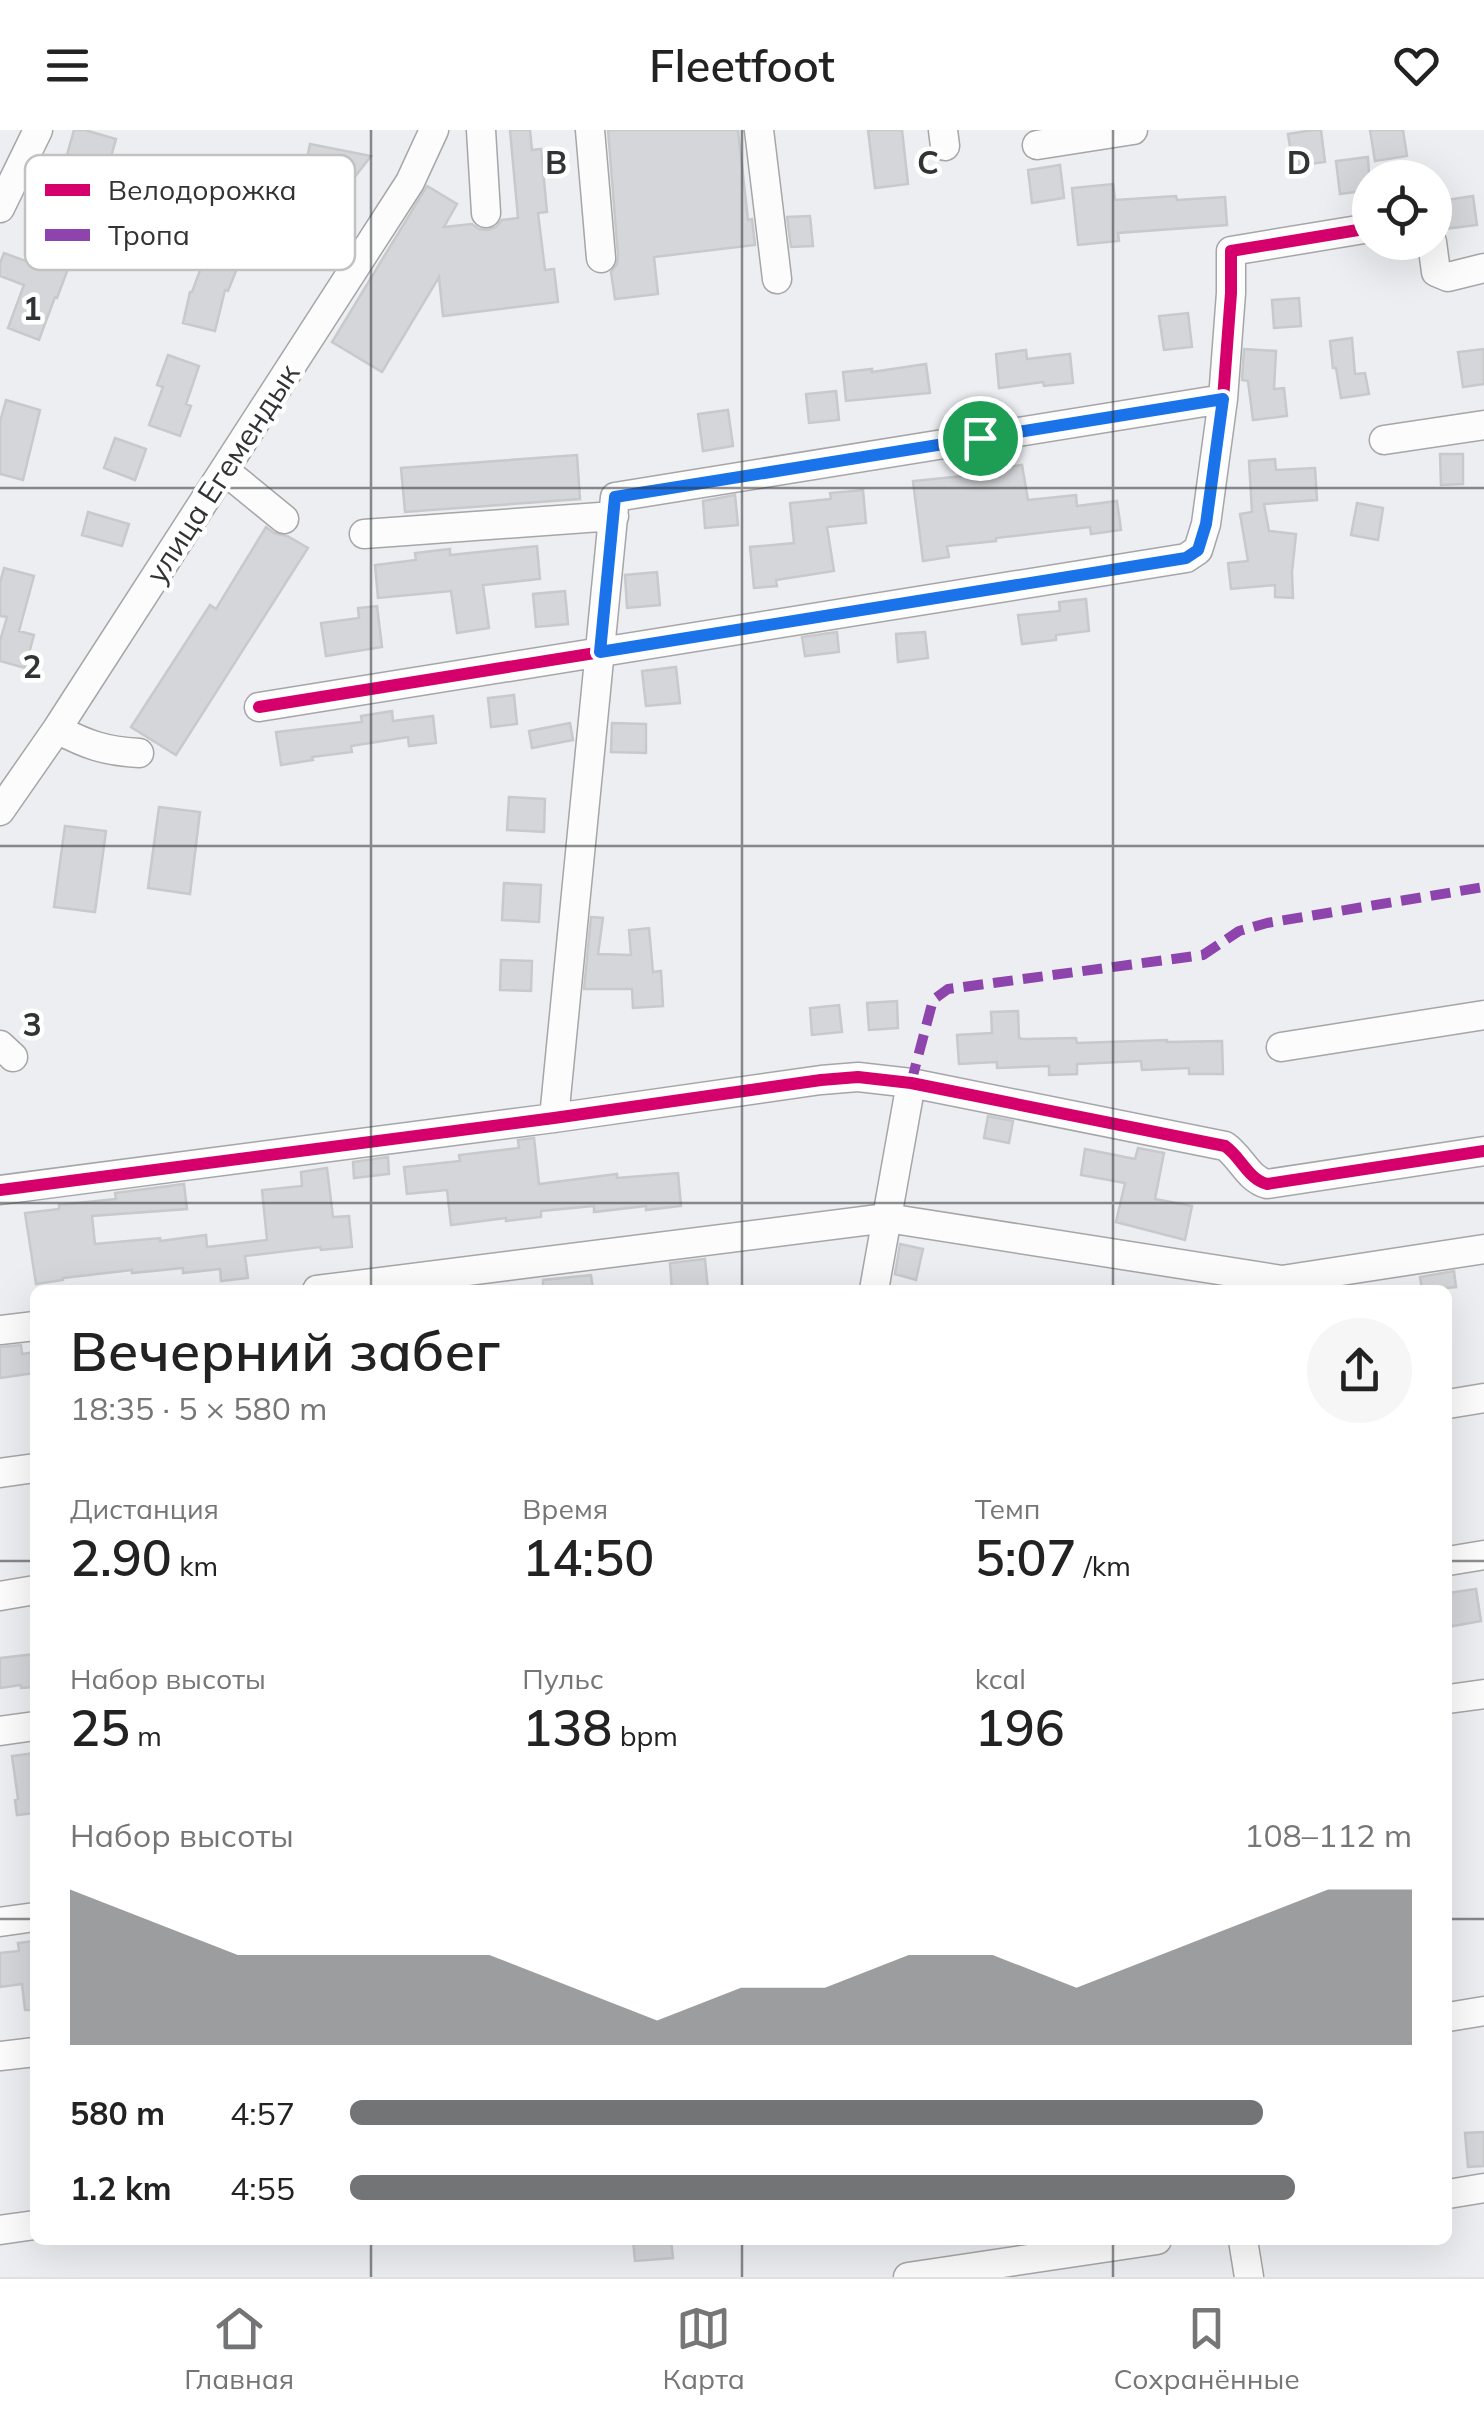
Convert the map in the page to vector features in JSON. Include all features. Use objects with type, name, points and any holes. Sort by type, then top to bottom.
[{"type":"street","points":[[26,155],[38,130]]},
{"type":"street","name":"улица Егемендык","points":[[355,267],[410,182],[434,130]]},
{"type":"street","points":[[481,130],[486,213]]},
{"type":"street","points":[[590,130],[601,258]]},
{"type":"street","points":[[759,130],[777,280]]},
{"type":"street","points":[[1037,145],[1133,130]]},
{"type":"street","points":[[0,208],[25,157]]},
{"type":"street","points":[[259,708],[1186,558],[1198,550],[1206,524],[1223,399],[1231,251],[1352,231]]},
{"type":"street","points":[[1434,260],[1436,272],[1448,277],[1484,268]]},
{"type":"street","name":"улица Егемендык","points":[[0,810],[57,729],[353,270]]},
{"type":"street","points":[[554,1118],[615,497],[1223,399]]},
{"type":"street","points":[[1384,440],[1484,424]]},
{"type":"street","points":[[224,470],[284,519]]},
{"type":"street","points":[[364,534],[614,516]]},
{"type":"street","points":[[57,729],[90,746],[139,754]]},
{"type":"street","points":[[1280,1047],[1484,1015]]},
{"type":"street","points":[[0,1190],[858,1077],[911,1083],[1225,1146],[1257,1181],[1267,1184],[1484,1151]]},
{"type":"street","points":[[875,1285],[911,1083]]},
{"type":"street","points":[[357,1285],[887,1218],[1174,1276],[1282,1280],[1484,1249]]},
{"type":"street","points":[[0,1330],[30,1327]]},
{"type":"street","points":[[1452,1403],[1484,1398]]},
{"type":"street","points":[[0,1473],[30,1469]]},
{"type":"street","points":[[1452,1560],[1484,1555]]},
{"type":"street","points":[[0,1596],[30,1591]]},
{"type":"street","points":[[1452,1699],[1484,1694]]},
{"type":"street","points":[[0,1732],[30,1727]]},
{"type":"street","points":[[0,1922],[30,1918]]},
{"type":"street","points":[[1452,2015],[1484,2011]]},
{"type":"street","points":[[0,2056],[30,2053]]},
{"type":"street","points":[[1452,2193],[1484,2188]]},
{"type":"street","points":[[0,2230],[30,2226]]},
{"type":"street","points":[[908,2277],[1123,2245]]},
{"type":"street","points":[[1245,2245],[1249,2277]]},
{"type":"building","points":[[74,130],[116,139],[111,155],[67,155]]},
{"type":"building","points":[[510,130],[530,130],[532,150],[541,149],[547,212],[538,213],[545,270],[554,269],[558,302],[443,316],[439,277],[382,372],[332,342],[427,186],[457,204],[444,227],[472,224],[488,230],[502,220],[518,218]]},
{"type":"building","points":[[608,130],[738,130],[748,220],[752,219],[755,245],[654,257],[658,294],[615,299],[611,272],[618,256]]},
{"type":"building","points":[[868,130],[902,130],[908,184],[875,188]]},
{"type":"building","points":[[1321,130],[1325,162],[1293,166],[1288,134]]},
{"type":"building","points":[[1370,130],[1403,130],[1407,156],[1375,160]]},
{"type":"building","points":[[310,144],[371,156],[355,177],[355,155],[308,155]]},
{"type":"building","points":[[1368,157],[1352,160],[1352,192],[1340,194],[1336,161]]},
{"type":"building","points":[[1060,165],[1064,198],[1032,203],[1028,170]]},
{"type":"building","points":[[1113,184],[1115,200],[1225,197],[1227,225],[1118,233],[1119,241],[1078,245],[1072,188]]},
{"type":"building","points":[[1473,196],[1477,225],[1452,228],[1452,199]]},
{"type":"building","points":[[810,216],[813,246],[791,247],[787,217]]},
{"type":"building","points":[[4,253],[25,261],[25,270],[68,270],[39,340],[8,328],[24,285],[0,276]]},
{"type":"building","points":[[200,270],[236,270],[228,291],[225,290],[215,331],[183,323]]},
{"type":"building","points":[[1299,298],[1301,326],[1274,328],[1272,300]]},
{"type":"building","points":[[1188,313],[1192,347],[1164,350],[1159,316]]},
{"type":"building","points":[[1352,338],[1355,374],[1365,373],[1369,394],[1341,398],[1330,341]]},
{"type":"building","points":[[1244,349],[1276,351],[1274,389],[1284,388],[1287,416],[1253,420],[1248,381],[1242,380]]},
{"type":"building","points":[[1484,349],[1484,384],[1463,387],[1458,352]]},
{"type":"building","points":[[1026,350],[1027,359],[1070,354],[1073,383],[1044,386],[1043,382],[999,388],[996,354]]},
{"type":"building","points":[[168,355],[199,366],[180,436],[149,425],[163,387],[157,385]]},
{"type":"building","points":[[926,364],[930,393],[846,401],[843,372]]},
{"type":"building","points":[[836,391],[839,420],[809,423],[806,394]]},
{"type":"building","points":[[6,400],[40,410],[23,480],[0,474],[0,422]]},
{"type":"building","points":[[728,410],[733,446],[703,451],[698,414]]},
{"type":"building","points":[[115,438],[146,449],[135,480],[104,468]]},
{"type":"building","points":[[1440,454],[1463,454],[1463,484],[1441,485]]},
{"type":"building","points":[[577,455],[580,499],[405,512],[401,468]]},
{"type":"building","points":[[1275,459],[1276,470],[1315,468],[1317,500],[1264,504],[1269,531],[1296,534],[1293,598],[1275,597],[1275,585],[1231,589],[1228,563],[1248,561],[1240,514],[1252,512],[1249,461]]},
{"type":"building","points":[[1022,465],[1028,500],[1076,495],[1077,506],[1117,501],[1121,530],[1091,534],[1090,527],[996,538],[947,546],[949,557],[923,561],[913,481],[993,473],[993,469]]},
{"type":"building","points":[[863,490],[866,523],[827,527],[834,571],[776,580],[777,586],[754,588],[750,547],[794,543],[790,503],[831,499],[830,493]]},
{"type":"building","points":[[735,495],[738,525],[705,528],[703,501]]},
{"type":"building","points":[[1357,503],[1383,508],[1378,540],[1351,535]]},
{"type":"building","points":[[88,512],[129,524],[122,546],[82,535]]},
{"type":"building","points":[[266,527],[308,548],[176,755],[131,727],[210,605],[216,609]]},
{"type":"building","points":[[537,546],[540,579],[483,585],[489,628],[457,633],[451,591],[378,598],[375,565],[416,560],[415,553],[450,549],[450,555]]},
{"type":"building","points":[[4,568],[34,576],[19,631],[34,635],[25,668],[0,661],[0,641],[7,617],[0,616]]},
{"type":"building","points":[[657,572],[660,605],[627,608],[625,575]]},
{"type":"building","points":[[565,591],[568,624],[536,627],[533,594]]},
{"type":"building","points":[[1086,599],[1089,631],[1022,644],[1018,615],[1060,611],[1059,602]]},
{"type":"building","points":[[377,606],[382,647],[326,656],[321,623],[359,618],[358,608]]},
{"type":"building","points":[[837,632],[839,652],[805,656],[802,637]]},
{"type":"building","points":[[925,632],[928,658],[898,662],[896,634]]},
{"type":"building","points":[[676,667],[680,703],[646,706],[642,671]]},
{"type":"building","points":[[514,695],[517,724],[491,727],[488,698]]},
{"type":"building","points":[[392,711],[393,721],[433,716],[436,743],[409,746],[408,737],[351,746],[352,752],[281,765],[276,732],[362,722],[361,716]]},
{"type":"building","points":[[570,723],[573,740],[532,748],[529,731]]},
{"type":"building","points":[[612,723],[646,724],[646,753],[611,752]]},
{"type":"building","points":[[509,797],[545,799],[544,832],[507,830]]},
{"type":"building","points":[[159,807],[200,812],[190,894],[148,888]]},
{"type":"building","points":[[65,826],[106,831],[95,912],[54,907]]},
{"type":"building","points":[[504,883],[541,885],[539,922],[502,920]]},
{"type":"building","points":[[591,917],[603,918],[598,954],[631,955],[629,930],[649,928],[653,972],[661,971],[663,1006],[633,1008],[632,989],[584,989]]},
{"type":"building","points":[[501,960],[532,961],[531,991],[500,990]]},
{"type":"building","points":[[897,1001],[898,1028],[869,1030],[867,1003]]},
{"type":"building","points":[[839,1005],[842,1032],[812,1035],[810,1008]]},
{"type":"building","points":[[1018,1011],[1019,1038],[1023,1039],[1076,1038],[1077,1043],[1222,1041],[1223,1074],[1189,1074],[1189,1068],[1142,1070],[1141,1061],[1077,1064],[1077,1074],[1049,1075],[1049,1066],[997,1068],[997,1062],[959,1064],[957,1035],[992,1033],[991,1012]]},
{"type":"building","points":[[988,1116],[1013,1121],[1009,1143],[984,1138]]},
{"type":"building","points":[[534,1138],[539,1184],[617,1174],[617,1178],[678,1173],[681,1206],[594,1212],[594,1206],[541,1211],[541,1217],[451,1225],[447,1190],[407,1194],[404,1167],[460,1161],[459,1155],[519,1148],[518,1140]]},
{"type":"building","points":[[1138,1148],[1164,1153],[1155,1199],[1192,1206],[1185,1240],[1116,1222],[1125,1183],[1081,1175],[1085,1149],[1135,1159]]},
{"type":"building","points":[[388,1157],[389,1174],[354,1178],[353,1162]]},
{"type":"building","points":[[327,1168],[333,1217],[349,1216],[352,1247],[245,1256],[248,1278],[221,1281],[220,1269],[183,1273],[183,1268],[132,1270],[36,1284],[25,1213],[116,1199],[115,1193],[184,1184],[187,1209],[92,1216],[95,1244],[206,1235],[207,1247],[267,1240],[262,1190],[302,1186],[301,1172]]},
{"type":"building","points":[[900,1244],[923,1249],[916,1280],[895,1274]]},
{"type":"building","points":[[705,1259],[708,1285],[672,1285],[670,1263]]},
{"type":"building","points":[[1454,1271],[1456,1287],[1421,1285],[1420,1277]]},
{"type":"building","points":[[591,1275],[592,1285],[543,1285],[543,1280]]},
{"type":"building","points":[[21,1345],[22,1354],[30,1353],[30,1374],[0,1378],[0,1347]]},
{"type":"building","points":[[1476,1589],[1481,1621],[1452,1626],[1452,1592]]},
{"type":"building","points":[[30,1655],[30,1687],[0,1688],[0,1658]]},
{"type":"building","points":[[30,1754],[30,1814],[17,1815],[12,1756]]},
{"type":"building","points":[[30,1942],[30,2010],[25,2010],[22,1984],[0,1987],[0,1953],[19,1951],[18,1943]]},
{"type":"building","points":[[1484,2132],[1484,2166],[1468,2167],[1465,2133]]},
{"type":"building","points":[[633,2245],[672,2245],[673,2258],[635,2261]]},
{"type":"marked path","points":[[911,1083],[933,1000],[948,989],[1203,955],[1239,931],[1267,923],[1484,887]]},
{"type":"cycle path","points":[[259,707],[1186,558],[1198,550],[1206,524],[1223,399],[1231,251],[1352,231]]},
{"type":"cycle path","points":[[0,1190],[858,1077],[911,1083],[1225,1146],[1255,1178],[1267,1184],[1484,1151]]},
{"type":"route","points":[[1223,399],[1206,524],[1198,550],[1186,558],[600,652],[615,497],[980,438],[1223,399]]}]
